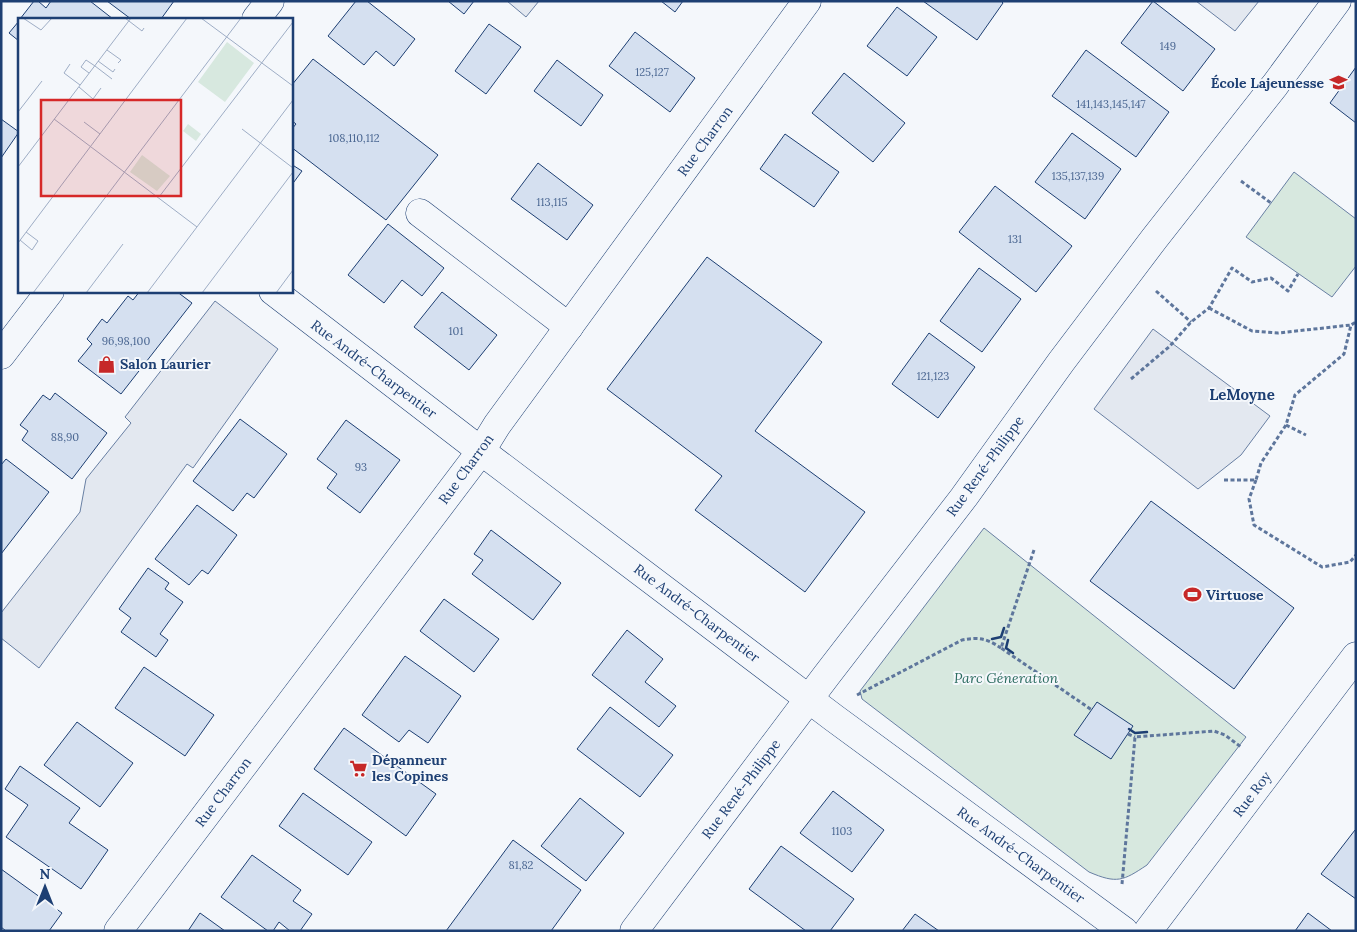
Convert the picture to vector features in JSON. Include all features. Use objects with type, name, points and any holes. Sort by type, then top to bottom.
[{"type":"street","points":[[257,18],[270,1]]},
{"type":"street","name":"Rue Charron","points":[[118,931],[481,451],[497,425],[807,1]]},
{"type":"street","name":"Rue René-Philippe","points":[[634,931],[809,698],[964,497],[1035,397],[1154,239],[1275,85],[1337,1]]},
{"type":"street","points":[[420,213],[569,327]]},
{"type":"street","points":[[1,355],[49,292]]},
{"type":"street","name":"Rue André-Charpentier","points":[[274,292],[481,451],[809,698],[1124,931]]},
{"type":"street","name":"Rue Roy","points":[[1148,931],[1356,656]]},
{"type":"path","points":[[1240,180],[1271,203]]},
{"type":"path","points":[[1131,379],[1170,346],[1191,322],[1209,308],[1232,268],[1252,282],[1272,278],[1288,291],[1298,274]]},
{"type":"path","points":[[1156,291],[1191,322]]},
{"type":"path","points":[[1209,308],[1252,331],[1278,334],[1352,325],[1356,322]]},
{"type":"path","points":[[1352,325],[1344,354],[1295,395],[1286,425],[1261,463],[1249,499],[1254,525],[1322,567],[1350,562],[1356,555]]},
{"type":"path","points":[[1286,425],[1306,435]]},
{"type":"path","points":[[1224,480],[1256,480]]},
{"type":"path","points":[[1001,648],[1034,550]]},
{"type":"path","points":[[855,695],[962,640],[979,637],[1001,648],[1092,710]]},
{"type":"path","points":[[1128,734],[1135,737],[1214,731],[1225,735],[1242,747]]},
{"type":"path","points":[[1122,884],[1135,737]]},
{"type":"green space","points":[[1294,172],[1356,219],[1356,266],[1332,297],[1246,237]]},
{"type":"green space","name":"Parc Géneration","points":[[984,528],[1246,737],[1147,865],[1132,875],[1113,879],[1089,872],[862,699],[860,691]]},
{"type":"shaded area","points":[[507,1],[539,1],[526,17]]},
{"type":"shaded area","points":[[1196,1],[1259,1],[1235,31]]},
{"type":"shaded area","points":[[215,301],[278,349],[193,468],[187,464],[39,668],[1,638],[1,613],[80,512],[86,479],[131,423],[125,417]]},
{"type":"shaded area","points":[[1153,329],[1270,416],[1241,455],[1198,489],[1094,409]]},
{"type":"building","points":[[34,1],[38,1],[46,8],[51,1],[90,1],[112,18],[21,18]]},
{"type":"building","points":[[107,1],[174,1],[162,18],[130,18]]},
{"type":"building","points":[[356,1],[367,1],[415,39],[394,66],[376,51],[364,65],[328,36]]},
{"type":"building","points":[[448,1],[474,1],[464,14]]},
{"type":"building","points":[[661,1],[683,1],[675,12]]},
{"type":"building","points":[[923,1],[1001,1],[1003,3],[977,40]]},
{"type":"building","points":[[1153,1],[1215,49],[1183,91],[1121,43]]},
{"type":"building","points":[[897,7],[937,37],[907,76],[867,46]]},
{"type":"building","points":[[18,22],[18,40],[9,33]]},
{"type":"building","points":[[489,24],[521,47],[486,94],[455,71]]},
{"type":"building","points":[[635,32],[695,78],[670,112],[609,66]]},
{"type":"building","points":[[1086,50],[1169,112],[1136,157],[1052,96]]},
{"type":"building","points":[[313,59],[438,155],[386,220],[292,148],[292,129],[296,124],[292,121],[292,85]]},
{"type":"building","points":[[557,60],[603,95],[581,126],[534,91]]},
{"type":"building","points":[[1356,67],[1356,123],[1330,103]]},
{"type":"building","points":[[844,73],[905,123],[873,162],[812,113]]},
{"type":"building","points":[[1,119],[18,131],[18,133],[1,158]]},
{"type":"building","points":[[1072,133],[1121,169],[1085,219],[1035,182]]},
{"type":"building","points":[[785,134],[839,172],[814,207],[760,169]]},
{"type":"building","points":[[538,163],[593,205],[567,240],[511,199]]},
{"type":"building","points":[[292,165],[302,171],[292,185]]},
{"type":"building","points":[[995,186],[1072,246],[1036,292],[959,232]]},
{"type":"building","points":[[388,224],[444,268],[422,296],[402,280],[384,303],[348,275]]},
{"type":"building","points":[[707,257],[822,342],[755,431],[865,512],[805,592],[695,510],[722,476],[607,389]]},
{"type":"building","points":[[979,268],[1021,299],[982,352],[940,321]]},
{"type":"building","points":[[139,292],[177,292],[192,303],[121,394],[78,361],[92,344],[87,339],[102,319],[107,323],[128,296],[133,300]]},
{"type":"building","points":[[442,292],[497,335],[469,370],[414,327]]},
{"type":"building","points":[[929,333],[975,367],[938,418],[892,384]]},
{"type":"building","points":[[55,393],[107,433],[72,479],[22,440],[28,431],[20,425],[43,395],[50,400]]},
{"type":"building","points":[[240,419],[287,454],[254,498],[247,493],[233,511],[193,481]]},
{"type":"building","points":[[346,420],[400,460],[360,513],[327,488],[337,474],[317,459]]},
{"type":"building","points":[[6,459],[49,492],[1,554],[1,465]]},
{"type":"building","name":"Virtuose","points":[[1151,501],[1294,608],[1234,689],[1090,581]]},
{"type":"building","points":[[197,505],[237,535],[208,574],[202,570],[189,585],[155,559]]},
{"type":"building","points":[[491,530],[561,583],[533,620],[472,574],[483,560],[474,554]]},
{"type":"building","points":[[148,568],[169,583],[165,589],[183,602],[160,634],[168,640],[156,657],[121,632],[131,618],[119,609]]},
{"type":"building","points":[[444,599],[499,639],[474,672],[420,631]]},
{"type":"building","points":[[627,630],[663,659],[645,682],[676,706],[659,727],[592,675]]},
{"type":"building","points":[[405,656],[461,696],[428,743],[409,730],[399,742],[362,715]]},
{"type":"building","points":[[144,667],[214,715],[185,756],[115,708]]},
{"type":"building","points":[[1097,702],[1133,726],[1111,759],[1074,735]]},
{"type":"building","points":[[610,707],[673,755],[640,797],[577,749]]},
{"type":"building","points":[[77,722],[133,763],[100,807],[44,765]]},
{"type":"building","points":[[344,728],[436,794],[406,836],[314,769]]},
{"type":"building","points":[[20,766],[80,808],[69,823],[108,850],[81,889],[6,837],[28,805],[5,789]]},
{"type":"building","points":[[833,791],[884,830],[852,872],[800,833]]},
{"type":"building","points":[[303,793],[372,842],[348,875],[279,826]]},
{"type":"building","points":[[580,798],[624,833],[586,881],[541,846]]},
{"type":"building","points":[[1356,830],[1356,899],[1321,874]]},
{"type":"building","points":[[513,840],[581,890],[551,931],[446,931]]},
{"type":"building","points":[[781,846],[854,899],[830,931],[806,931],[749,889]]},
{"type":"building","points":[[252,855],[301,890],[293,901],[312,914],[300,931],[290,931],[279,922],[273,931],[268,931],[221,897]]},
{"type":"building","points":[[1,869],[62,913],[49,931],[6,931],[1,927]]},
{"type":"building","points":[[200,913],[225,931],[188,931]]},
{"type":"building","points":[[1308,913],[1332,931],[1295,931]]},
{"type":"building","points":[[915,914],[939,931],[902,931]]},
{"type":"wall","points":[[992,639],[1001,637],[1004,628]]},
{"type":"wall","points":[[1008,640],[1006,648],[1013,653]]},
{"type":"wall","points":[[1129,729],[1135,733],[1147,732]]},
{"type":"place","name":"École Lajeunesse","points":[[1338,83]]},
{"type":"place","name":"Salon Laurier","points":[[106,364]]},
{"type":"place","name":"Virtuose","points":[[1192,595]]},
{"type":"place","name":"Dépanneur les Copines","points":[[358,768]]},
{"type":"district","name":"LeMoyne","points":[[1242,394]]}]
